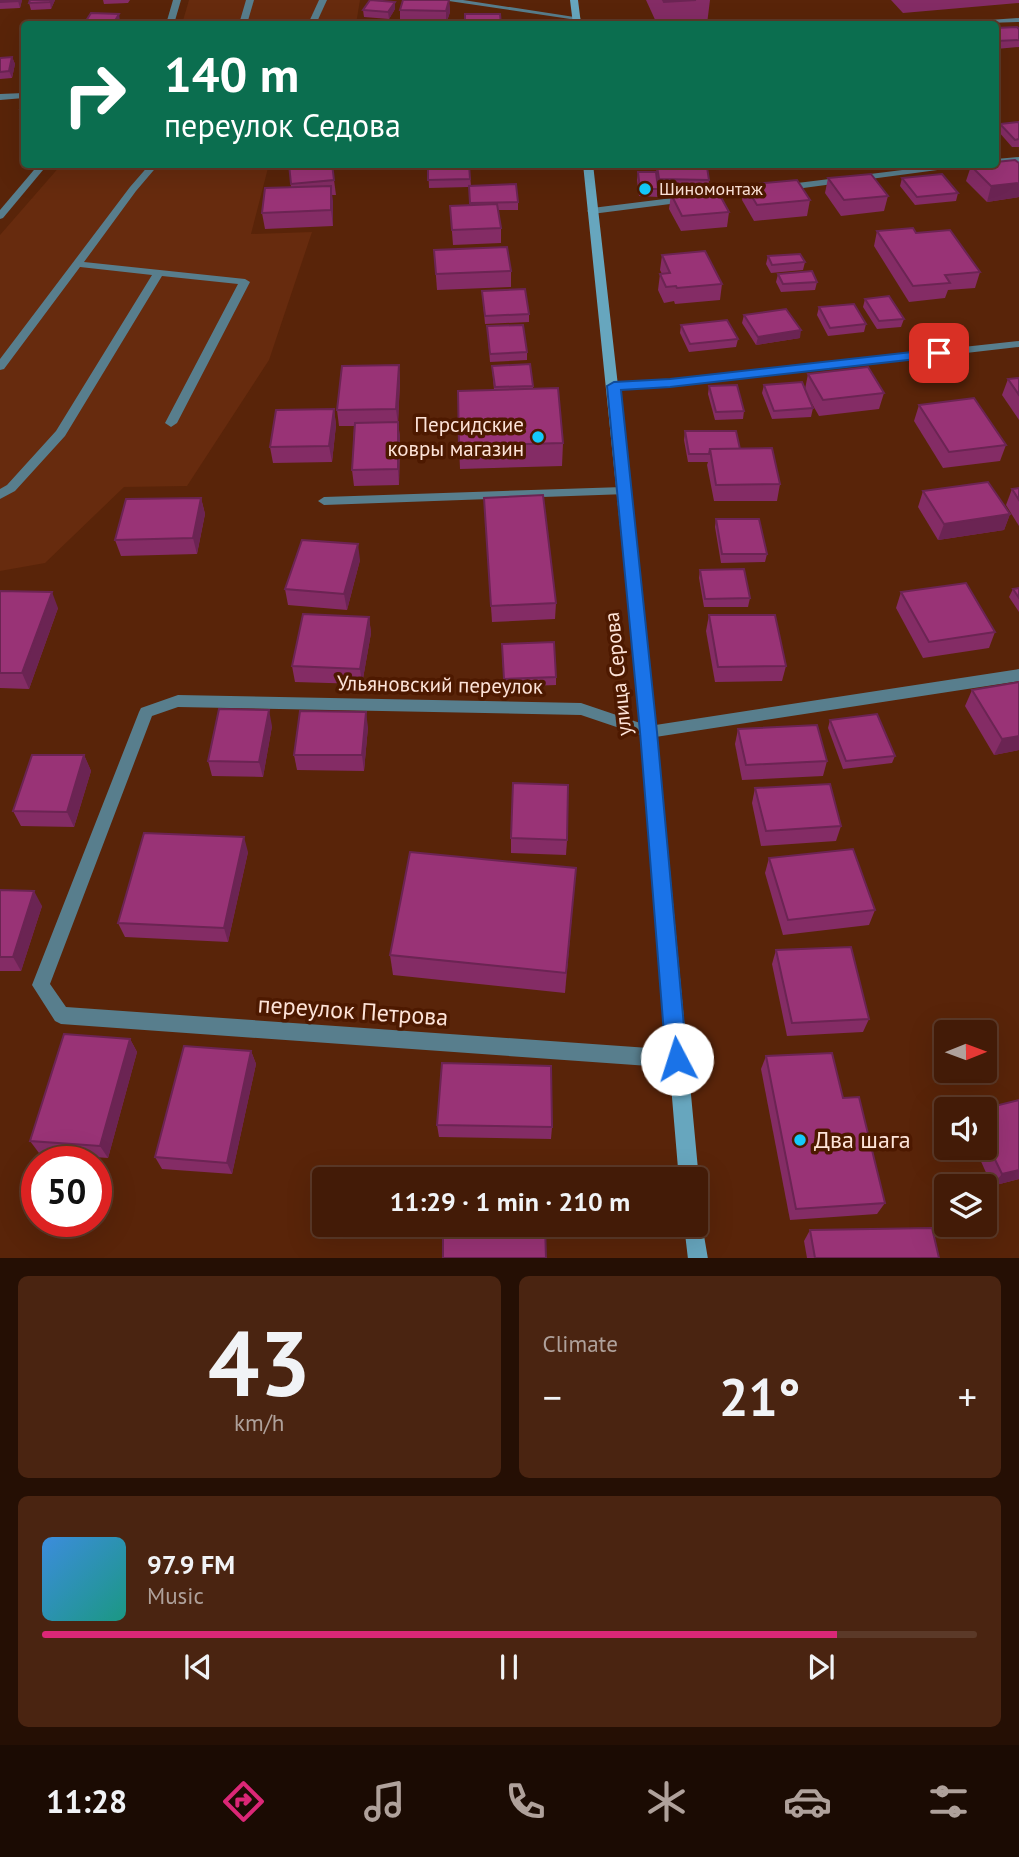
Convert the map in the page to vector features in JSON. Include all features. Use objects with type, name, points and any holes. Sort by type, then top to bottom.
[{"type":"main road","points":[[574,0],[577,21]]},
{"type":"main road","name":"улица Серова","points":[[588,168],[614,386],[649,732],[688,1167]]},
{"type":"main road","points":[[695,1237],[698,1258]]},
{"type":"street","points":[[171,21],[177,0]]},
{"type":"street","points":[[244,21],[250,0]]},
{"type":"street","points":[[313,21],[323,0]]},
{"type":"street","points":[[446,0],[577,21]]},
{"type":"street","points":[[999,21],[1019,20]]},
{"type":"street","points":[[0,97],[21,96]]},
{"type":"street","points":[[999,162],[1019,160]]},
{"type":"street","points":[[0,216],[41,168]]},
{"type":"street","points":[[0,367],[151,168]]},
{"type":"street","points":[[592,211],[945,168]]},
{"type":"street","points":[[77,264],[246,282],[171,423]]},
{"type":"street","points":[[0,495],[11,488],[61,433],[159,273]]},
{"type":"street","points":[[614,386],[670,383],[1019,344]]},
{"type":"street","points":[[324,500],[623,491]]},
{"type":"street","name":"Ульяновский переулок","points":[[41,985],[146,712],[178,701],[581,709],[649,732],[1019,675]]},
{"type":"street","name":"переулок Петрова","points":[[41,985],[61,1015],[677,1059]]},
{"type":"shaded area","points":[[189,0],[360,0],[356,21],[183,21]]},
{"type":"shaded area","points":[[58,168],[268,168],[251,234],[312,232],[269,360],[187,486],[124,487],[45,563],[0,571],[0,235]]},
{"type":"building","points":[[30,0],[51,0],[29,3]]},
{"type":"building","points":[[370,0],[395,2],[388,12],[363,10]]},
{"type":"building","points":[[403,0],[449,0],[446,11],[400,10]]},
{"type":"building","points":[[663,0],[696,0],[664,2]]},
{"type":"building","points":[[91,13],[119,14],[115,21],[86,21]]},
{"type":"building","points":[[465,14],[500,14],[501,21],[465,21]]},
{"type":"building","points":[[1017,27],[1019,40],[999,41],[999,28]]},
{"type":"building","points":[[12,57],[9,71],[0,72],[0,58]]},
{"type":"building","points":[[1019,122],[1019,139],[1015,140],[1000,124]]},
{"type":"building","points":[[1015,160],[1019,163],[1019,183],[991,186],[973,168],[999,168],[999,162]]},
{"type":"building","points":[[289,168],[332,168],[334,180],[291,184]]},
{"type":"building","points":[[428,168],[469,168],[470,179],[428,180]]},
{"type":"building","points":[[657,168],[707,168],[709,180],[659,179]]},
{"type":"building","points":[[638,172],[656,172],[658,189],[640,189]]},
{"type":"building","points":[[871,174],[888,196],[844,200],[828,178]]},
{"type":"building","points":[[942,174],[958,193],[917,197],[902,178]]},
{"type":"building","points":[[797,180],[810,200],[757,205],[745,185]]},
{"type":"building","points":[[516,184],[518,202],[470,203],[469,186]]},
{"type":"building","points":[[331,186],[331,210],[262,213],[265,188]]},
{"type":"building","points":[[717,190],[729,212],[682,216],[671,194]]},
{"type":"building","points":[[497,204],[501,228],[452,230],[450,206]]},
{"type":"building","points":[[913,228],[916,233],[950,230],[980,272],[945,275],[950,283],[913,286],[877,231]]},
{"type":"building","points":[[507,247],[511,271],[436,274],[434,250]]},
{"type":"building","points":[[705,251],[722,284],[666,287],[660,274],[670,273],[662,255]]},
{"type":"building","points":[[800,254],[805,262],[772,265],[768,256]]},
{"type":"building","points":[[812,271],[817,282],[783,284],[778,274]]},
{"type":"building","points":[[525,289],[529,314],[485,316],[482,291]]},
{"type":"building","points":[[889,296],[904,319],[879,321],[865,299]]},
{"type":"building","points":[[854,304],[866,324],[830,328],[819,307]]},
{"type":"building","points":[[786,309],[801,330],[758,337],[744,315]]},
{"type":"building","points":[[727,320],[738,339],[690,344],[681,325]]},
{"type":"building","points":[[523,325],[527,352],[490,354],[487,326]]},
{"type":"building","points":[[530,364],[533,386],[495,387],[492,366]]},
{"type":"building","points":[[399,365],[396,409],[337,410],[342,366]]},
{"type":"building","points":[[868,367],[884,393],[823,400],[808,374]]},
{"type":"building","points":[[1019,378],[1019,395],[1008,379]]},
{"type":"building","points":[[802,382],[813,408],[774,411],[764,385]]},
{"type":"building","points":[[737,385],[744,411],[716,412],[709,386]]},
{"type":"building","points":[[558,388],[563,443],[459,446],[458,391]]},
{"type":"building","points":[[974,398],[1006,445],[949,452],[919,405]]},
{"type":"building","points":[[334,409],[329,446],[270,447],[276,410]]},
{"type":"building","points":[[398,422],[398,469],[352,470],[355,423]]},
{"type":"building","points":[[685,431],[736,431],[740,449],[710,449],[709,454],[689,454]]},
{"type":"building","points":[[772,448],[780,484],[716,485],[710,449]]},
{"type":"building","points":[[988,482],[1010,514],[944,524],[923,491]]},
{"type":"building","points":[[1019,488],[1019,500],[1012,489]]},
{"type":"building","points":[[543,495],[556,603],[491,606],[484,498]]},
{"type":"building","points":[[201,498],[193,538],[115,540],[126,499]]},
{"type":"building","points":[[716,519],[759,519],[767,554],[722,554]]},
{"type":"building","points":[[302,540],[358,544],[344,594],[285,589]]},
{"type":"building","points":[[744,569],[750,598],[705,599],[700,570]]},
{"type":"building","points":[[966,583],[995,632],[929,642],[901,592]]},
{"type":"building","points":[[0,591],[52,592],[22,673],[0,673]]},
{"type":"building","points":[[303,614],[369,617],[360,669],[292,666]]},
{"type":"building","points":[[709,615],[775,615],[786,666],[718,667]]},
{"type":"building","points":[[554,642],[556,677],[504,679],[502,644]]},
{"type":"building","points":[[1019,682],[1019,736],[1002,739],[972,690]]},
{"type":"building","points":[[219,709],[269,710],[259,762],[208,761]]},
{"type":"building","points":[[300,711],[366,712],[362,755],[294,755]]},
{"type":"building","points":[[877,714],[895,756],[846,761],[830,720]]},
{"type":"building","points":[[817,725],[827,761],[746,765],[738,729]]},
{"type":"building","points":[[32,755],[84,755],[67,812],[13,811]]},
{"type":"building","points":[[513,783],[568,785],[567,840],[511,838]]},
{"type":"building","points":[[830,784],[841,826],[766,831],[755,788]]},
{"type":"building","points":[[144,833],[244,837],[224,928],[118,923]]},
{"type":"building","points":[[853,849],[875,910],[788,920],[769,858]]},
{"type":"building","points":[[410,852],[576,868],[566,973],[390,955]]},
{"type":"building","points":[[0,890],[34,891],[13,957],[0,957]]},
{"type":"building","points":[[851,947],[869,1019],[792,1023],[776,950]]},
{"type":"building","points":[[64,1034],[130,1039],[100,1146],[30,1141]]},
{"type":"building","points":[[184,1046],[251,1051],[227,1163],[155,1157]]},
{"type":"building","points":[[832,1053],[843,1098],[859,1097],[885,1203],[796,1209],[766,1056]]},
{"type":"building","points":[[442,1063],[551,1066],[552,1127],[437,1125]]},
{"type":"building","points":[[1019,1100],[1019,1170],[1002,1174],[995,1160],[997,1106]]},
{"type":"building","points":[[932,1228],[939,1258],[815,1258],[810,1230]]},
{"type":"building","points":[[443,1237],[545,1237],[546,1258],[443,1258]]},
{"type":"place","name":"Шиномонтаж","points":[[645,189]]},
{"type":"place","name":"Персидские ковры магазин","points":[[538,437]]},
{"type":"place","name":"Два шага","points":[[800,1140]]},
{"type":"route","points":[[677,1059],[649,732],[614,386],[670,383],[939,353]]}]
